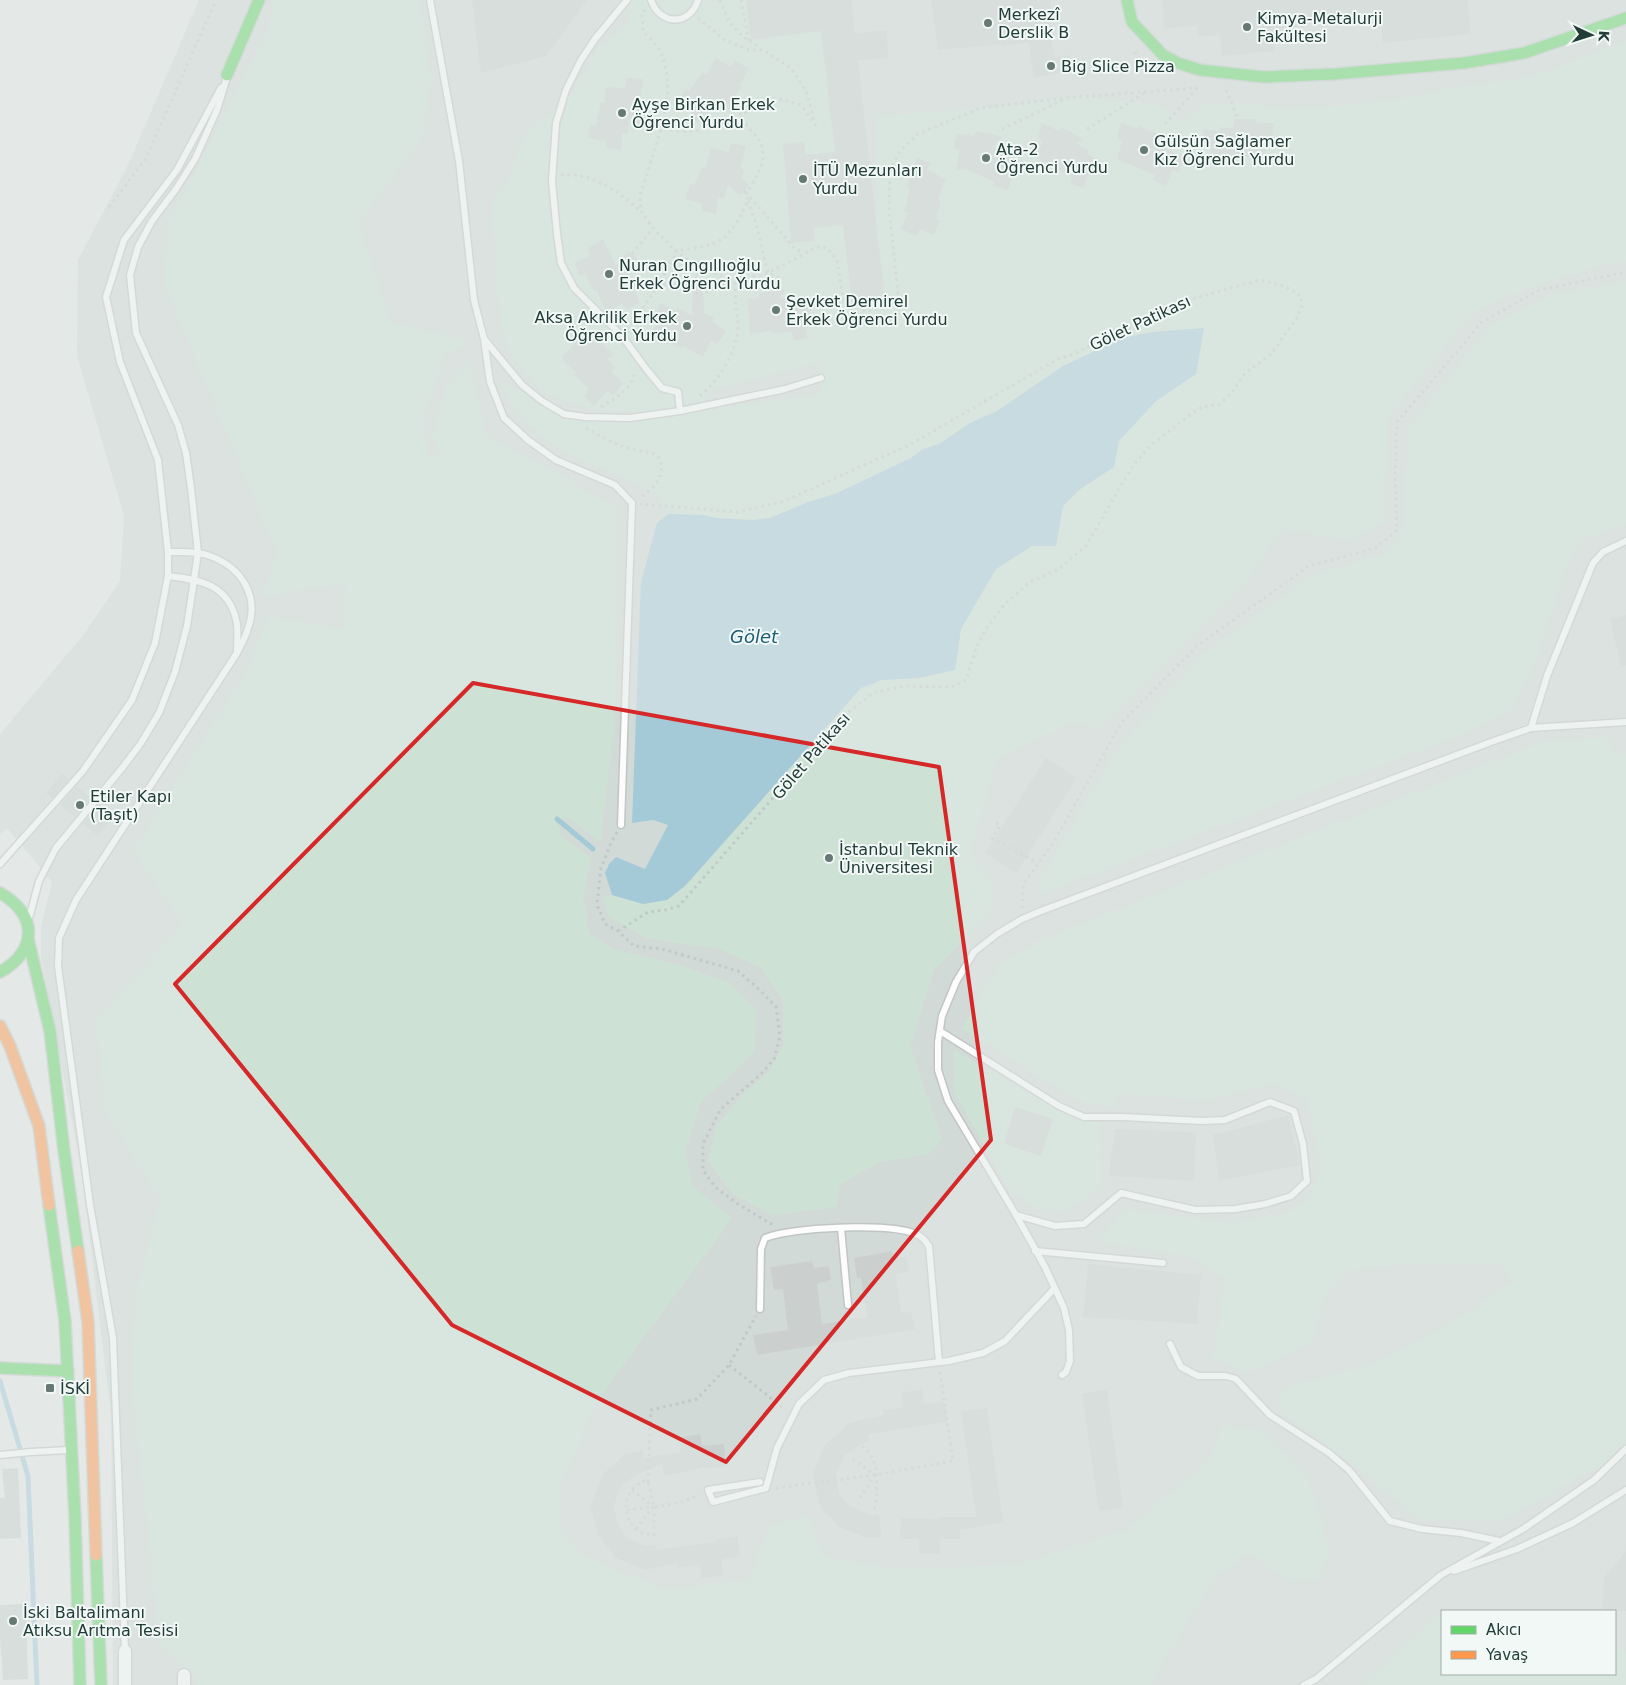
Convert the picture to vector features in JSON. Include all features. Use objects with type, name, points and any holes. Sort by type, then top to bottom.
[{"type":"main road","points":[[227,76],[259,0]]},
{"type":"main road","points":[[1127,0],[1132,22],[1163,55],[1178,64],[1200,70],[1264,77],[1345,74],[1524,54],[1626,18]]},
{"type":"main road","points":[[0,893],[8,896],[18,904],[25,914],[28,926],[26,948],[21,957],[14,965],[0,972]]},
{"type":"main road","points":[[28,939],[50,1031],[64,1151],[88,1322],[101,1685]]},
{"type":"main road","points":[[0,1026],[10,1046],[39,1126],[65,1321],[72,1450],[80,1685]]},
{"type":"main road","points":[[4,1368],[68,1371]]},
{"type":"street","points":[[125,1651],[125,1685]]},
{"type":"lane","points":[[430,0],[459,162],[474,300],[484,339],[490,382],[504,418],[528,440],[556,460],[615,486],[632,503],[621,825]]},
{"type":"lane","points":[[627,0],[595,39],[581,60],[566,90],[556,123],[552,181],[557,234],[562,263],[574,288],[622,336],[662,388],[678,392],[680,410]]},
{"type":"lane","points":[[652,3],[657,12],[671,19],[686,17],[692,13],[698,0]]},
{"type":"lane","points":[[0,864],[83,771],[132,700],[155,643],[168,576],[168,552],[158,460],[120,362],[106,297],[124,240],[177,170],[227,76]]},
{"type":"lane","points":[[28,926],[39,881],[56,848],[124,767],[159,713],[175,672],[187,626],[198,553],[186,454],[178,425],[136,333],[130,275],[138,246],[195,158],[217,110],[227,76]]},
{"type":"lane","points":[[484,339],[522,385],[542,401],[564,414],[585,417],[630,418],[680,410],[785,388],[821,378]]},
{"type":"lane","points":[[1531,728],[1547,676],[1593,563],[1603,552],[1626,541]]},
{"type":"lane","points":[[125,1651],[113,1338],[90,1205],[58,966],[60,938],[76,900],[237,653],[248,630],[252,606],[248,588],[236,571],[206,554],[168,552]]},
{"type":"lane","points":[[168,576],[195,579],[219,591],[230,602],[237,625],[237,653]]},
{"type":"lane","points":[[1062,1375],[1066,1372],[1070,1361],[1069,1330],[1064,1308],[1016,1215],[948,1101],[938,1070],[938,1042],[942,1016],[952,990],[974,952],[1022,919],[1531,728],[1626,722]]},
{"type":"lane","points":[[940,1031],[1059,1106],[1084,1117],[1225,1120],[1270,1102],[1294,1111],[1303,1144],[1307,1181],[1291,1196],[1265,1204],[1235,1209],[1195,1210],[1121,1193],[1084,1224],[1055,1226],[1016,1215]]},
{"type":"lane","points":[[841,1228],[848,1305]]},
{"type":"lane","points":[[760,1309],[762,1249],[765,1238],[782,1233],[841,1228],[902,1229],[920,1236],[929,1246],[939,1362]]},
{"type":"lane","points":[[1035,1250],[1163,1263]]},
{"type":"lane","points":[[760,1482],[708,1490],[713,1502],[766,1488],[777,1448],[793,1415],[799,1404],[824,1380],[849,1373],[939,1362],[983,1353],[1005,1341],[1054,1289]]},
{"type":"lane","points":[[1170,1344],[1181,1367],[1198,1376],[1226,1376],[1236,1379],[1270,1415],[1330,1453],[1348,1470],[1390,1521],[1422,1530],[1461,1533],[1500,1541]]},
{"type":"lane","points":[[1304,1685],[1316,1679],[1441,1576],[1523,1529],[1594,1480],[1626,1449]]},
{"type":"lane","points":[[0,1455],[72,1450]]},
{"type":"lane","points":[[1441,1576],[1517,1549],[1572,1523],[1626,1490]]},
{"type":"path","points":[[109,207],[145,160],[216,0]]},
{"type":"path","points":[[646,121],[661,128],[681,132],[704,131],[740,118],[742,114],[763,100],[779,98],[801,104],[816,126],[806,91],[791,68],[739,34],[725,14],[720,0]]},
{"type":"path","points":[[741,0],[749,41]]},
{"type":"path","points":[[641,211],[640,196],[661,128],[668,89],[666,69],[661,51],[643,31],[642,12],[652,3]]},
{"type":"path","points":[[692,13],[725,40],[749,50],[763,50]]},
{"type":"path","points":[[1165,124],[1197,88]]},
{"type":"path","points":[[552,181],[560,175],[572,174],[592,179],[617,191],[641,211],[653,228],[676,251],[697,266],[724,277],[760,276],[817,246],[827,248],[837,260],[844,304],[856,312],[895,306],[898,293],[888,208],[890,169],[901,150],[918,134],[980,108],[1066,98],[1205,88]]},
{"type":"path","points":[[1234,88],[1223,88],[1238,119]]},
{"type":"path","points":[[1088,129],[1147,91]]},
{"type":"path","points":[[1002,129],[1066,98]]},
{"type":"path","points":[[735,108],[742,114],[749,129],[760,141],[764,159],[763,166],[749,189],[744,190]]},
{"type":"path","points":[[890,169],[905,180]]},
{"type":"path","points":[[744,190],[756,223],[768,273]]},
{"type":"path","points":[[744,190],[795,249],[804,252]]},
{"type":"path","points":[[676,251],[716,244],[727,237],[748,200]]},
{"type":"path","points":[[632,254],[653,228]]},
{"type":"path","points":[[622,336],[657,286],[674,258],[676,251]]},
{"type":"path","points":[[697,266],[698,296],[735,278]]},
{"type":"path","points":[[1022,919],[1023,885],[1053,843],[1122,722],[1197,646],[1309,566],[1376,548],[1397,530],[1395,476],[1397,422],[1482,322],[1539,290],[1626,272]]},
{"type":"path","points":[[768,273],[783,280]]},
{"type":"path","points":[[657,286],[697,278]]},
{"type":"path","points":[[698,397],[705,392],[718,376],[729,358],[737,339],[739,324],[736,307],[735,278]]},
{"type":"path","name":"Gölet Patikası","points":[[618,931],[648,912],[679,906],[846,714],[873,693],[904,686],[952,686],[966,680],[981,639],[1003,606],[1030,582],[1057,570],[1086,546],[1135,463],[1151,445],[1191,414],[1202,408],[1220,404],[1233,391],[1245,373],[1271,354],[1302,308],[1301,296],[1286,287],[1260,280],[1177,303],[1152,316],[1138,326],[1120,330],[1076,353],[1058,359],[911,444],[782,502],[738,512],[632,503]]},
{"type":"path","points":[[632,503],[660,480],[661,470],[658,456],[648,451],[637,451],[606,440],[580,424],[579,421],[624,392],[632,383],[635,375],[636,356]]},
{"type":"path","points":[[996,823],[1000,825],[992,838],[1038,863]]},
{"type":"path","points":[[621,825],[611,842],[601,868],[597,904],[605,924],[618,931],[634,946],[662,949],[738,971],[762,990],[776,1007],[780,1036],[774,1059],[761,1074],[720,1110],[703,1144],[703,1170],[715,1187],[738,1204],[773,1225]]},
{"type":"path","points":[[648,1482],[643,1481],[629,1494],[627,1517],[639,1531],[654,1535],[654,1507],[648,1482],[651,1410],[697,1400],[729,1365],[760,1309]]},
{"type":"path","points":[[766,1488],[876,1475],[953,1461],[939,1362]]},
{"type":"path","points":[[729,1365],[793,1415]]},
{"type":"path","points":[[862,1446],[872,1456],[876,1475],[877,1501],[874,1510]]},
{"type":"path","points":[[853,1459],[876,1475]]},
{"type":"path","points":[[860,1498],[876,1475]]},
{"type":"path","points":[[632,1490],[654,1507]]},
{"type":"path","points":[[627,1510],[682,1502],[708,1490]]},
{"type":"path","points":[[636,1529],[654,1507]]},
{"type":"highlighted area","points":[[473,683],[939,767],[991,1140],[726,1462],[452,1325],[175,984]]},
{"type":"shaded area","name":"İstanbul Teknik Üniversitesi","points":[[199,0],[1626,0],[1626,1685],[113,1685],[111,1416],[82,1175],[41,956],[41,927],[52,882],[7,828],[0,834],[0,734],[84,634],[120,581],[124,516],[77,356],[78,260],[128,165]]},
{"type":"green space","points":[[273,0],[419,0],[431,80],[421,139],[358,223],[391,323],[465,339],[465,346],[444,353],[421,424],[430,458],[440,454],[433,435],[447,383],[469,362],[486,436],[617,506],[615,717],[600,842],[568,817],[558,819],[561,836],[591,858],[583,898],[589,934],[613,949],[683,966],[731,984],[756,1010],[755,1051],[727,1079],[701,1101],[685,1151],[692,1186],[732,1218],[596,1402],[560,1487],[560,1529],[580,1554],[665,1590],[748,1580],[770,1525],[807,1516],[825,1557],[896,1569],[1016,1565],[1126,1530],[1208,1462],[1223,1425],[1261,1431],[1307,1476],[1322,1522],[1329,1555],[1317,1581],[1288,1580],[1250,1553],[1217,1575],[1187,1622],[1151,1685],[196,1685],[196,1677],[160,1644],[131,1377],[136,1293],[160,1199],[105,1110],[96,1021],[183,923],[133,851],[247,671],[268,616],[345,629],[346,582],[264,596],[276,550],[163,281],[170,219],[268,32]]},
{"type":"green space","points":[[631,0],[712,0],[713,3],[724,0],[746,0],[751,40],[821,31],[853,305],[885,301],[877,233],[876,116],[1000,107],[1082,95],[1160,105],[1182,123],[1203,104],[1242,103],[1279,108],[1337,106],[1400,99],[1455,87],[1531,77],[1626,41],[1626,262],[1612,263],[1524,290],[1473,313],[1389,415],[1383,522],[1351,541],[1285,529],[1270,544],[1248,581],[1098,729],[1075,722],[996,761],[970,855],[992,880],[990,913],[933,971],[910,1047],[942,1139],[929,1154],[880,1162],[840,1184],[836,1207],[773,1215],[733,1194],[708,1160],[717,1125],[742,1096],[770,1071],[783,1046],[783,999],[760,967],[720,949],[646,938],[609,917],[603,897],[612,895],[643,904],[685,886],[861,688],[882,680],[918,678],[955,670],[961,629],[996,569],[1032,546],[1056,546],[1063,507],[1079,490],[1114,467],[1119,441],[1156,401],[1196,374],[1204,328],[1152,332],[1123,338],[1063,366],[997,411],[970,423],[939,444],[923,449],[911,458],[835,494],[808,502],[770,518],[752,520],[716,518],[704,515],[668,514],[659,495],[632,481],[572,456],[549,443],[528,425],[511,405],[500,382],[542,401],[564,414],[630,418],[819,395],[819,362],[710,390],[705,400],[644,412],[591,409],[543,393],[513,358],[500,324],[492,204],[509,177],[524,136],[572,94],[600,46],[628,23]]},
{"type":"green space","points":[[1626,281],[1626,524],[1581,540],[1565,570],[1531,674],[1509,710],[1479,728],[1040,894],[1040,879],[1117,750],[1198,658],[1310,576],[1381,555],[1405,529],[1407,430],[1491,325],[1553,294]]},
{"type":"green space","points":[[1607,737],[1616,754],[1626,753],[1626,1440],[1604,1463],[1505,1519],[1422,1521],[1340,1454],[1279,1410],[1283,1388],[1380,1362],[1469,1312],[1512,1281],[1502,1264],[1403,1264],[1347,1271],[1323,1296],[1312,1342],[1248,1372],[1213,1358],[1225,1280],[1192,1257],[1097,1241],[1125,1209],[1232,1223],[1292,1211],[1310,1197],[1321,1168],[1307,1098],[1272,1084],[1205,1100],[1116,1094],[1114,1107],[1079,1101],[962,1029],[998,966],[1037,941],[1543,742]]},
{"type":"green space","points":[[954,1050],[1075,1120],[1101,1122],[1102,1187],[1066,1210],[1035,1209],[1007,1186],[955,1093]]},
{"type":"green space","points":[[1440,1613],[1441,1675],[1616,1675],[1616,1647],[1626,1652],[1626,1685],[1361,1685]]},
{"type":"water","name":"Gölet","points":[[1204,328],[1196,374],[1156,401],[1119,441],[1114,467],[1079,490],[1063,506],[1056,546],[1032,546],[996,569],[961,629],[955,670],[918,678],[882,680],[861,688],[685,886],[667,900],[643,904],[612,895],[605,873],[609,864],[616,857],[645,869],[668,825],[653,820],[632,823],[641,582],[657,523],[668,514],[704,515],[716,518],[752,520],[770,518],[808,502],[835,494],[911,458],[923,449],[939,444],[970,423],[997,411],[1063,366],[1123,338],[1152,332]]},
{"type":"building","points":[[472,0],[587,0],[546,56],[481,73]]},
{"type":"building","points":[[746,0],[852,0],[855,34],[887,30],[888,58],[858,60],[885,301],[852,305],[843,225],[813,228],[815,241],[791,243],[783,144],[804,142],[805,155],[835,152],[821,31],[751,40]]},
{"type":"building","name":"Merkezî Derslik B","points":[[931,0],[1050,0],[1052,20],[1049,20],[1054,57],[1069,55],[1071,71],[1034,78],[1029,42],[1002,46],[1002,44],[938,50]]},
{"type":"building","name":"Kimya-Metalurji Fakültesi","points":[[1162,0],[1468,0],[1471,34],[1383,43],[1380,13],[1330,18],[1330,20],[1307,22],[1307,26],[1273,30],[1275,51],[1222,56],[1220,35],[1198,37],[1197,25],[1164,29]]},
{"type":"building","points":[[716,58],[731,67],[735,60],[749,69],[739,86],[742,87],[735,95],[740,104],[730,112],[723,99],[715,112],[709,110],[703,125],[689,117],[692,111],[677,104],[685,89],[689,91],[703,72],[707,74]]},
{"type":"building","name":"Ayşe Birkan Erkek Öğrenci Yurdu","points":[[627,78],[643,79],[639,106],[650,116],[642,127],[629,119],[628,133],[622,134],[622,150],[607,149],[605,141],[588,138],[590,125],[596,125],[601,102],[605,103],[606,87],[625,88]]},
{"type":"building","points":[[1235,119],[1255,119],[1255,122],[1274,123],[1272,138],[1267,138],[1265,157],[1226,157],[1225,166],[1211,165],[1211,147],[1204,146],[1203,129],[1219,131],[1220,127],[1233,128]]},
{"type":"building","name":"Gülsün Sağlamer Kız Öğrenci Yurdu","points":[[1121,122],[1139,129],[1139,126],[1162,136],[1154,143],[1184,157],[1179,172],[1172,170],[1166,186],[1153,180],[1155,175],[1117,159],[1122,141],[1117,139]]},
{"type":"building","points":[[1042,123],[1059,131],[1062,127],[1083,139],[1076,143],[1088,150],[1087,154],[1103,162],[1098,176],[1089,174],[1083,188],[1070,183],[1072,177],[1054,168],[1055,166],[1035,158],[1043,141],[1038,138]]},
{"type":"building","name":"Ata-2 Öğrenci Yurdu","points":[[976,131],[1003,137],[992,147],[1006,151],[1005,155],[1023,160],[1020,174],[1013,173],[1008,190],[994,186],[995,182],[968,170],[956,169],[960,150],[953,148],[957,133],[974,136]]},
{"type":"building","points":[[731,143],[746,146],[741,168],[744,170],[742,178],[749,185],[739,195],[728,185],[724,199],[718,198],[716,214],[701,211],[703,203],[685,199],[690,184],[694,185],[702,167],[705,169],[711,148],[728,152]]},
{"type":"building","points":[[917,158],[930,163],[927,170],[946,179],[938,200],[941,201],[936,219],[940,221],[934,235],[920,229],[916,236],[901,229],[908,213],[904,212],[910,189],[907,186]]},
{"type":"building","name":"Nuran Cıngıllıoğlu Erkek Öğrenci Yurdu","points":[[603,239],[616,266],[628,251],[638,259],[629,272],[640,303],[627,310],[622,304],[606,313],[597,290],[594,291],[585,274],[580,276],[574,263],[590,256],[588,248]]},
{"type":"building","name":"Aksa Akrilik Erkek Öğrenci Yurdu","points":[[693,287],[703,287],[704,313],[714,317],[712,321],[726,331],[717,344],[711,341],[703,357],[683,346],[682,348],[665,341],[662,345],[649,337],[658,321],[654,316],[660,303],[676,311],[678,308],[692,316]]},
{"type":"building","name":"Şevket Demirel Erkek Öğrenci Yurdu","points":[[786,289],[780,298],[793,298],[793,304],[811,304],[811,319],[806,320],[807,338],[794,341],[792,332],[772,334],[771,331],[750,335],[748,299],[759,298],[759,293]]},
{"type":"building","points":[[580,328],[592,340],[595,336],[614,355],[607,359],[615,368],[611,371],[623,383],[613,396],[607,391],[594,406],[584,396],[589,389],[574,375],[576,373],[561,358],[574,344],[569,339]]},
{"type":"building","points":[[1626,615],[1626,666],[1621,667],[1610,619]]},
{"type":"building","points":[[1046,758],[1077,778],[1016,873],[985,853]]},
{"type":"building","points":[[62,774],[69,779],[52,798],[46,793]]},
{"type":"building","points":[[77,786],[91,798],[75,817],[60,805]]},
{"type":"building","points":[[99,804],[114,816],[98,836],[83,824]]},
{"type":"building","points":[[1015,1107],[1053,1119],[1041,1156],[1004,1144]]},
{"type":"building","points":[[1288,1115],[1300,1165],[1219,1181],[1213,1135]]},
{"type":"building","points":[[1115,1129],[1196,1132],[1194,1181],[1109,1176]]},
{"type":"building","points":[[892,1251],[893,1258],[906,1257],[909,1271],[896,1274],[901,1313],[911,1312],[915,1329],[757,1355],[753,1335],[788,1330],[783,1289],[774,1290],[770,1267],[812,1261],[814,1268],[829,1266],[831,1280],[817,1284],[822,1324],[867,1317],[861,1278],[857,1278],[854,1258]]},
{"type":"building","points":[[1088,1264],[1201,1275],[1197,1324],[1083,1317]]},
{"type":"building","points":[[922,1389],[924,1404],[944,1401],[947,1422],[868,1434],[869,1442],[859,1445],[844,1456],[836,1474],[839,1494],[850,1506],[869,1515],[879,1515],[882,1537],[868,1538],[839,1527],[819,1504],[813,1474],[825,1445],[849,1423],[884,1415],[883,1410],[904,1407],[901,1393]]},
{"type":"building","points":[[1107,1389],[1123,1508],[1099,1511],[1082,1394]]},
{"type":"building","points":[[987,1408],[1003,1522],[960,1530],[960,1539],[940,1539],[940,1554],[919,1554],[919,1539],[900,1539],[901,1518],[940,1519],[940,1517],[976,1517],[961,1411]]},
{"type":"building","points":[[700,1434],[703,1446],[724,1444],[726,1466],[705,1469],[705,1467],[665,1476],[662,1464],[636,1475],[621,1486],[614,1505],[617,1523],[628,1539],[645,1546],[656,1545],[657,1550],[716,1542],[716,1540],[737,1536],[740,1556],[721,1560],[723,1575],[701,1579],[700,1564],[679,1568],[678,1563],[645,1570],[616,1558],[598,1535],[591,1506],[602,1475],[625,1454],[643,1450],[643,1458],[681,1452],[679,1438]]},
{"type":"building","points":[[18,1468],[21,1538],[0,1539],[0,1498],[5,1498],[2,1469]]},
{"type":"building","points":[[1626,1551],[1626,1611],[1602,1610],[1604,1578]]},
{"type":"building","points":[[26,1604],[28,1679],[3,1680],[0,1605]]},
{"type":"waterway","points":[[557,819],[593,849]]},
{"type":"waterway","points":[[0,1381],[28,1476],[37,1685]]},
{"type":"traffic: fast","points":[[227,75],[259,0]]},
{"type":"traffic: fast","points":[[1127,0],[1132,22],[1163,55],[1178,63],[1200,70],[1264,77],[1335,74],[1464,63],[1524,53],[1626,18]]},
{"type":"traffic: fast","points":[[0,893],[21,911],[27,922],[28,932],[27,943],[21,954],[0,972]]},
{"type":"traffic: fast","points":[[28,939],[50,1031],[78,1251]]},
{"type":"traffic: fast","points":[[49,1205],[65,1321],[75,1517],[80,1685]]},
{"type":"traffic: fast","points":[[0,1368],[68,1371]]},
{"type":"traffic: fast","points":[[96,1555],[101,1685]]},
{"type":"traffic: slow","points":[[0,1026],[10,1046],[39,1126],[49,1205]]},
{"type":"traffic: slow","points":[[78,1251],[88,1322],[96,1555]]},
{"type":"place","name":"Merkezî Derslik B","points":[[988,23]]},
{"type":"place","name":"Kimya-Metalurji Fakültesi","points":[[1247,27]]},
{"type":"place","name":"Big Slice Pizza","points":[[1051,66]]},
{"type":"place","name":"Ayşe Birkan Erkek Öğrenci Yurdu","points":[[622,113]]},
{"type":"place","name":"Gülsün Sağlamer Kız Öğrenci Yurdu","points":[[1144,150]]},
{"type":"place","name":"Ata-2 Öğrenci Yurdu","points":[[986,158]]},
{"type":"place","name":"İTÜ Mezunları Yurdu","points":[[803,179]]},
{"type":"place","name":"Nuran Cıngıllıoğlu Erkek Öğrenci Yurdu","points":[[609,274]]},
{"type":"place","name":"Şevket Demirel Erkek Öğrenci Yurdu","points":[[776,310]]},
{"type":"place","name":"Aksa Akrilik Erkek Öğrenci Yurdu","points":[[687,326]]},
{"type":"place","name":"Etiler Kapı (Taşıt)","points":[[80,805]]},
{"type":"place","name":"İstanbul Teknik Üniversitesi","points":[[829,858]]},
{"type":"place","name":"İSKİ","points":[[50,1388]]},
{"type":"place","name":"İski Baltalimanı Atıksu Arıtma Tesisi","points":[[13,1621]]}]
